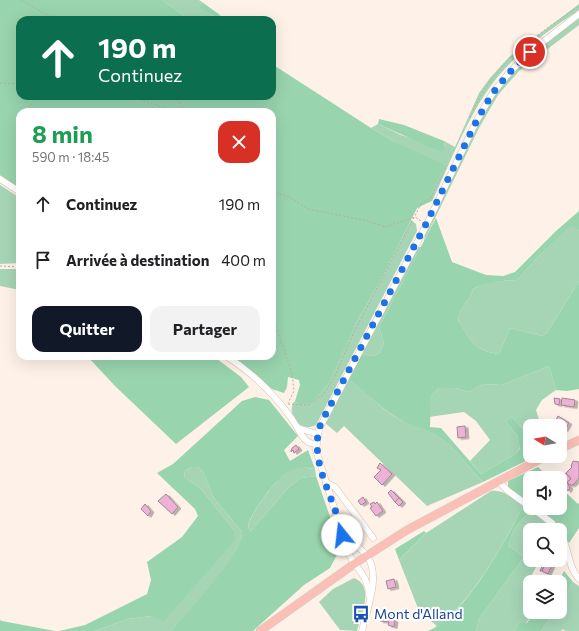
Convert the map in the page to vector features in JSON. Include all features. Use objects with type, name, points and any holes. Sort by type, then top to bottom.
[{"type":"main road","points":[[567,446],[579,440]]},
{"type":"main road","points":[[260,631],[354,564],[407,530],[533,463]]},
{"type":"street","points":[[369,595],[366,577],[354,564],[345,544],[326,484],[316,444],[317,434],[327,410],[426,224],[477,120],[492,94],[509,73],[530,52],[579,14]]},
{"type":"street","points":[[0,179],[16,189]]},
{"type":"street","points":[[232,360],[244,368],[276,401],[298,428],[305,440],[316,444]]},
{"type":"street","points":[[298,428],[317,434]]},
{"type":"street","points":[[498,481],[508,492],[523,502]]},
{"type":"street","points":[[326,484],[335,487],[373,538]]},
{"type":"street","points":[[542,515],[552,523]]},
{"type":"street","points":[[341,528],[348,539],[366,556],[374,570],[374,580],[369,595],[362,631]]},
{"type":"street","points":[[567,552],[569,564],[579,579]]},
{"type":"path","points":[[21,0],[49,16]]},
{"type":"path","points":[[469,121],[483,91],[504,63],[539,34],[579,6]]},
{"type":"path","points":[[0,83],[16,84]]},
{"type":"path","points":[[141,100],[166,108]]},
{"type":"path","points":[[276,327],[292,373],[294,391],[288,404],[308,405],[323,395],[334,378],[354,332],[421,204],[430,199],[450,161]]},
{"type":"path","points":[[276,193],[290,197],[308,209],[368,220],[385,227],[415,217]]},
{"type":"path","points":[[415,217],[426,224]]},
{"type":"path","points":[[0,266],[16,266]]},
{"type":"green space","points":[[0,0],[162,0],[184,16],[16,16],[16,100],[276,100],[276,67],[395,142],[445,165],[432,192],[434,197],[432,201],[417,208],[384,274],[354,327],[329,381],[314,400],[309,403],[298,404],[295,401],[300,385],[299,380],[288,377],[287,387],[284,393],[272,389],[237,360],[276,360],[276,108],[16,108],[16,186],[0,175]]},
{"type":"green space","points":[[162,0],[199,0],[202,2],[201,8],[214,16],[184,16]]},
{"type":"green space","points":[[202,2],[220,15],[214,16],[200,8]]},
{"type":"green space","points":[[579,4],[579,10],[528,47],[490,86],[463,133],[434,197],[395,142],[371,128],[378,124],[401,135],[445,149],[444,141],[455,147],[479,93],[490,78],[509,57]]},
{"type":"green space","points":[[579,18],[579,25],[519,71],[498,95],[479,128],[424,241],[426,230],[469,139],[498,88],[530,53]]},
{"type":"green space","points":[[379,119],[404,125],[444,141],[445,149],[441,152],[378,124]]},
{"type":"green space","points":[[0,185],[16,195],[16,263],[0,264]]},
{"type":"green space","points":[[579,211],[579,231],[571,225],[517,280],[489,283],[473,289],[470,297],[459,314],[458,320],[470,339],[478,347],[483,350],[499,354],[510,328],[542,336],[547,333],[579,281],[579,389],[567,391],[556,390],[549,366],[502,385],[483,384],[469,392],[455,388],[439,388],[431,396],[430,427],[441,428],[481,474],[517,453],[520,448],[517,435],[505,421],[512,417],[523,429],[523,462],[483,482],[457,453],[440,438],[431,432],[394,416],[348,378],[361,354],[373,356],[380,353],[384,343],[379,327],[436,218],[452,262],[486,275],[503,276],[515,272],[556,231]]},
{"type":"green space","points":[[411,220],[416,224],[417,231],[316,425],[310,427],[299,424],[293,415],[292,405],[295,401],[298,404],[354,327],[384,274]]},
{"type":"green space","points":[[571,224],[579,231],[579,281],[547,333],[542,336],[510,328],[499,354],[483,350],[478,347],[470,339],[458,320],[459,314],[470,297],[473,289],[487,282],[517,280]]},
{"type":"green space","points":[[416,247],[421,247],[379,327],[384,343],[380,353],[373,356],[361,354]]},
{"type":"green space","points":[[0,269],[16,269],[16,289],[0,286]]},
{"type":"green space","points":[[91,360],[218,360],[241,377],[249,387],[176,444],[115,386]]},
{"type":"green space","points":[[549,366],[556,390],[542,400],[536,410],[539,419],[523,419],[523,429],[512,417],[505,421],[517,435],[520,447],[517,453],[481,474],[470,461],[490,440],[476,421],[464,412],[429,417],[431,396],[439,388],[455,388],[469,392],[483,384],[502,385]]},
{"type":"green space","points":[[348,378],[380,406],[394,416],[431,432],[440,438],[457,453],[483,482],[427,506],[344,426],[337,433],[324,422]]},
{"type":"green space","points":[[255,397],[269,400],[298,436],[284,450],[290,461],[308,450],[315,469],[299,468],[285,474],[272,487],[253,513],[248,527],[251,531],[288,488],[301,478],[316,476],[338,540],[338,553],[330,568],[304,585],[253,631],[173,631],[173,629],[225,567],[240,541],[242,532],[214,498],[203,472],[198,467],[191,467],[185,471],[184,477],[200,488],[234,530],[235,540],[164,621],[151,616],[127,619],[95,631],[59,631],[85,625],[147,594],[151,580],[147,562],[182,537],[198,516],[195,509],[157,473],[173,464],[242,401]]},
{"type":"green space","points":[[191,467],[198,467],[203,472],[214,498],[242,532],[240,541],[234,553],[225,567],[173,629],[173,631],[95,631],[127,619],[151,616],[234,540],[234,530],[200,488],[184,477],[185,471]]},
{"type":"green space","points":[[301,467],[315,469],[316,476],[301,478],[288,488],[251,531],[248,527],[250,521],[265,496],[290,470]]},
{"type":"green space","points":[[538,467],[542,471],[529,471]]},
{"type":"green space","points":[[523,474],[523,499],[508,487],[508,481]]},
{"type":"green space","points":[[491,491],[504,493],[523,506],[506,539],[476,586],[452,614],[438,627],[419,611],[399,560],[426,533]]},
{"type":"green space","points":[[567,494],[578,504],[579,503],[579,528],[569,543],[567,540],[567,523],[552,523],[543,515],[567,515]]},
{"type":"green space","points":[[523,506],[523,515],[527,515],[516,527],[509,546],[523,556],[523,558],[479,619],[476,631],[428,631],[442,623],[470,594],[483,576]]},
{"type":"green space","points":[[527,515],[537,515],[547,523],[523,523],[523,556],[509,546],[516,527]]},
{"type":"green space","points":[[424,531],[426,533],[399,560],[395,549]]},
{"type":"green space","points":[[523,558],[523,567],[536,567],[532,575],[523,575],[523,619],[529,619],[526,623],[520,621],[514,631],[476,631],[479,619]]},
{"type":"green space","points":[[564,571],[573,582],[567,592],[567,575],[562,575]]},
{"type":"green space","points":[[354,578],[364,587],[365,602],[357,631],[340,630],[319,602],[333,589]]},
{"type":"green space","points":[[573,582],[579,586],[579,631],[565,631],[563,629],[561,631],[541,631],[550,619],[567,619],[567,592]]},
{"type":"green space","points":[[530,619],[550,619],[541,631],[514,631],[520,621],[527,623]]},
{"type":"green space","points":[[0,620],[2,621],[55,631],[0,631]]},
{"type":"building","points":[[554,398],[560,399],[559,405],[555,404]]},
{"type":"building","points":[[562,398],[575,400],[574,407],[561,405]]},
{"type":"building","points":[[465,426],[466,437],[458,438],[457,427]]},
{"type":"building","points":[[296,445],[299,449],[294,453],[293,450],[291,452],[292,448]]},
{"type":"building","points":[[573,461],[579,462],[579,478],[573,485],[570,485],[567,482],[571,479],[567,472],[572,467]]},
{"type":"building","points":[[380,463],[392,474],[382,485],[374,477],[381,470],[377,468]]},
{"type":"building","points":[[567,474],[571,479],[567,482]]},
{"type":"building","points":[[567,482],[570,488],[568,491],[567,490]]},
{"type":"building","points":[[391,490],[399,498],[395,502],[388,493]]},
{"type":"building","points":[[166,494],[178,507],[172,514],[158,501]]},
{"type":"building","points":[[363,497],[366,502],[361,505],[358,501]]},
{"type":"building","points":[[399,498],[403,502],[399,506],[395,502]]},
{"type":"building","points":[[374,502],[375,504],[377,502],[383,511],[376,516],[370,508],[372,507],[370,504]]},
{"type":"building","points":[[145,504],[151,511],[148,516],[141,509]]},
{"type":"building","points":[[544,567],[551,567],[548,574],[542,571]]},
{"type":"building","points":[[394,579],[396,587],[388,589],[386,581]]},
{"type":"building","points":[[382,613],[393,616],[395,621],[394,627],[388,625],[389,622],[380,621]]},
{"type":"place","name":"Mont d'Alland","points":[[361,614]]},
{"type":"route","points":[[342,535],[316,450],[317,434],[321,423],[426,224],[477,120],[492,94],[509,73],[530,52]]}]
